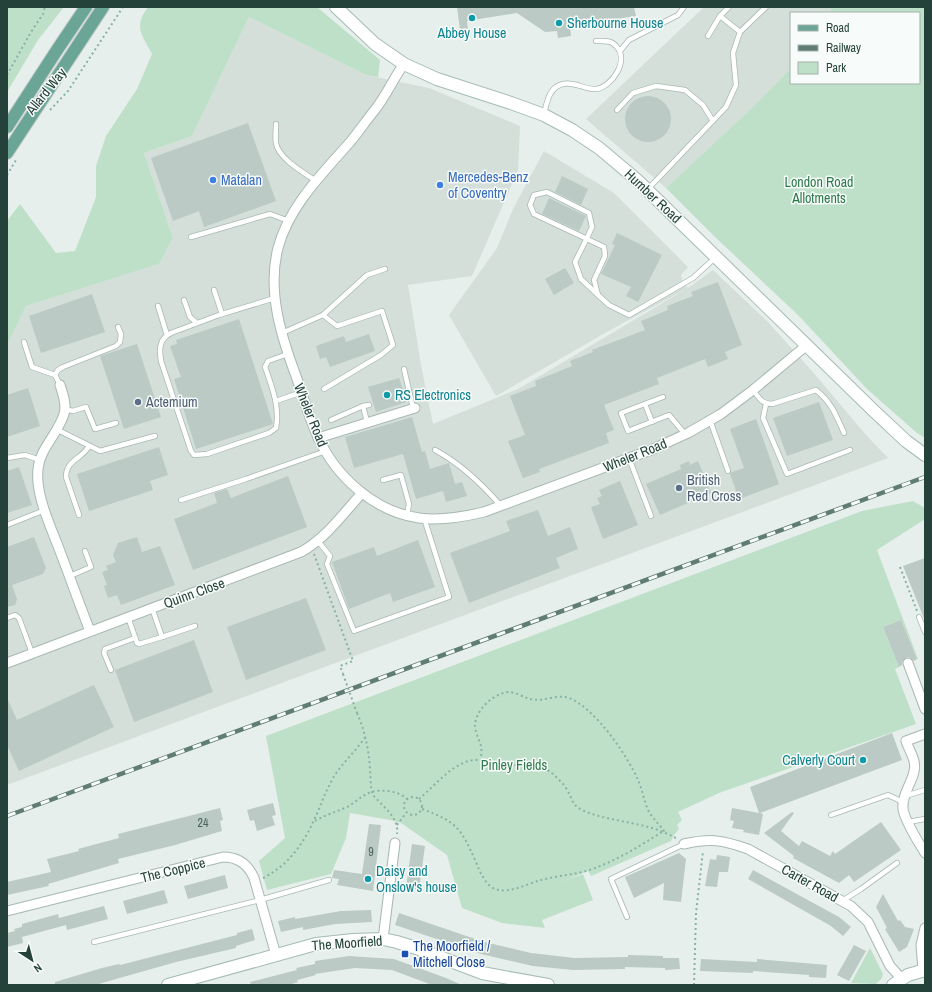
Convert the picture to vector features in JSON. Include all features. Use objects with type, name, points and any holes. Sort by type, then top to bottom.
[{"type":"main road","name":"Allard Way","points":[[7,127],[86,7]]},
{"type":"main road","name":"Allard Way","points":[[7,153],[103,7]]},
{"type":"main road","name":"Humber Road","points":[[336,7],[374,44],[404,64],[437,79],[544,115],[572,130],[599,148],[647,190],[875,412],[906,441],[925,455]]},
{"type":"main road","name":"The Moorfield","points":[[168,985],[309,945],[334,941],[383,939],[416,948],[482,973],[548,985]]},
{"type":"main road","points":[[897,982],[915,972],[924,970]]},
{"type":"street","name":"Wheler Road","points":[[404,64],[397,73],[377,108],[299,203],[289,221],[278,248],[274,271],[275,298],[282,333],[318,438],[340,472],[362,493],[386,508],[407,515],[424,518],[458,518],[484,512],[629,458],[686,434],[721,414],[753,390],[807,345]]},
{"type":"street","points":[[60,385],[64,400],[64,413],[41,454],[38,470],[39,488],[45,510],[90,631]]},
{"type":"street","points":[[318,438],[414,408]]},
{"type":"street","name":"Quinn Close","points":[[7,663],[289,558],[315,544],[362,493]]},
{"type":"street","points":[[908,663],[925,709]]},
{"type":"street","points":[[924,848],[908,822],[903,808],[904,799],[913,775],[914,762],[906,741],[925,734]]},
{"type":"street","name":"Carter Road","points":[[684,844],[712,840],[725,842],[748,849],[851,906],[868,922],[897,982]]},
{"type":"street","points":[[383,939],[395,843]]},
{"type":"street","name":"The Coppice","points":[[7,911],[222,857],[231,857],[240,860],[251,870],[276,955]]},
{"type":"street","points":[[924,970],[921,945],[925,928]]},
{"type":"lane","points":[[620,51],[629,40],[678,15],[684,7]]},
{"type":"lane","points":[[708,36],[720,16],[729,7]]},
{"type":"lane","points":[[647,190],[726,107],[736,85],[733,53],[740,32],[766,7]]},
{"type":"lane","points":[[720,16],[740,32]]},
{"type":"lane","points":[[544,115],[550,94],[558,86],[570,84],[596,89],[608,82],[620,68],[622,56],[620,51],[612,42],[596,41]]},
{"type":"lane","points":[[617,110],[633,93],[656,86],[685,90],[703,105],[713,121]]},
{"type":"lane","points":[[276,124],[276,142],[278,150],[298,169],[316,181]]},
{"type":"lane","points":[[598,295],[594,280],[605,256],[604,246],[587,238],[534,214],[530,205],[534,195],[547,192],[589,213],[592,227],[587,238],[574,262],[581,279],[598,295],[609,304],[629,316],[693,278],[716,257]]},
{"type":"lane","points":[[191,237],[270,214],[289,221]]},
{"type":"lane","points":[[282,333],[322,315],[367,275],[385,269]]},
{"type":"lane","points":[[214,290],[222,314]]},
{"type":"lane","points":[[275,298],[197,323],[167,336],[162,341],[159,348],[162,361],[191,451],[194,455],[207,454],[269,433],[276,428],[276,401],[265,367],[268,361],[288,354]]},
{"type":"lane","points":[[184,300],[190,317],[197,323]]},
{"type":"lane","points":[[158,306],[167,336]]},
{"type":"lane","points":[[322,315],[337,326],[382,312],[393,345],[380,355],[324,389]]},
{"type":"lane","points":[[60,385],[56,376],[58,370],[116,346],[120,342],[121,334],[118,327]]},
{"type":"lane","points":[[24,342],[32,367],[56,376]]},
{"type":"lane","points":[[404,369],[414,408]]},
{"type":"lane","points":[[753,390],[762,402],[766,404],[772,404],[816,390],[824,396],[833,407],[844,433]]},
{"type":"lane","points":[[276,401],[302,392]]},
{"type":"lane","points":[[664,397],[621,413],[628,431],[669,415],[686,434]]},
{"type":"lane","points":[[645,404],[652,422]]},
{"type":"lane","points":[[766,404],[763,418],[787,474],[850,450]]},
{"type":"lane","points":[[331,420],[363,406],[369,405]]},
{"type":"lane","points":[[363,406],[367,422]]},
{"type":"lane","points":[[64,409],[73,411],[86,407],[95,429],[116,423]]},
{"type":"lane","points":[[710,420],[728,471]]},
{"type":"lane","points":[[56,429],[100,451],[155,436]]},
{"type":"lane","points":[[79,515],[66,477],[66,472],[67,468],[73,461],[85,453],[89,446]]},
{"type":"lane","points":[[435,450],[448,457],[467,471],[486,488],[501,506]]},
{"type":"lane","points":[[181,500],[253,477],[326,451]]},
{"type":"lane","points":[[7,458],[25,455],[40,460]]},
{"type":"lane","points":[[629,458],[651,516]]},
{"type":"lane","points":[[383,480],[401,475],[409,504],[407,515]]},
{"type":"lane","points":[[7,525],[45,510]]},
{"type":"lane","points":[[315,544],[330,556],[327,564],[354,631],[449,597],[424,518]]},
{"type":"lane","points":[[70,576],[91,567],[85,551]]},
{"type":"lane","points":[[152,608],[162,636]]},
{"type":"lane","points":[[7,618],[15,615],[19,618],[32,653]]},
{"type":"lane","points":[[128,617],[135,638],[139,644],[194,626]]},
{"type":"lane","points":[[919,617],[925,632]]},
{"type":"lane","points":[[111,670],[104,653],[105,649],[135,638]]},
{"type":"lane","points":[[831,814],[888,795],[904,799],[925,790]]},
{"type":"lane","points":[[908,822],[925,819]]},
{"type":"lane","points":[[626,917],[611,879],[684,844]]},
{"type":"lane","points":[[842,901],[897,863]]},
{"type":"lane","points":[[94,942],[260,900],[329,880]]},
{"type":"path","points":[[7,75],[43,14],[45,7]]},
{"type":"path","name":"Allard Way","points":[[45,114],[68,91],[123,7]]},
{"type":"path","points":[[7,175],[20,155]]},
{"type":"path","points":[[315,544],[353,661],[340,666],[366,736],[371,771],[372,792],[397,825],[395,843]]},
{"type":"path","points":[[900,567],[919,617]]},
{"type":"path","points":[[481,761],[481,746],[476,731],[476,721],[481,711],[495,697],[500,694],[512,692],[533,700],[560,696],[570,698],[591,714],[616,742],[629,762],[638,781],[647,807],[666,834]]},
{"type":"path","points":[[255,882],[275,871],[301,845],[336,774],[366,736]]},
{"type":"path","points":[[419,799],[452,770],[471,761],[481,761],[495,766],[504,767],[523,763],[531,764],[543,767],[564,784],[571,801],[582,810],[599,816],[632,823],[662,832],[684,844]]},
{"type":"path","points":[[314,821],[346,807],[372,792],[391,792],[399,794],[407,799],[411,797],[419,799],[422,802],[422,809],[416,815],[412,816],[406,812],[404,807],[407,799]]},
{"type":"path","points":[[422,809],[440,816],[458,828],[466,839],[482,876],[488,884],[498,891],[508,890],[541,880],[585,871],[612,860],[662,832]]},
{"type":"path","points":[[397,825],[406,812]]},
{"type":"path","points":[[694,985],[696,913],[704,840]]},
{"type":"shaded area","points":[[704,7],[831,7],[830,12],[790,12],[790,69],[754,106],[666,188],[586,119]]},
{"type":"shaded area","points":[[249,17],[366,75],[429,88],[520,126],[518,170],[472,276],[408,285],[421,365],[433,424],[518,389],[686,289],[605,333],[496,396],[449,315],[497,248],[513,209],[544,151],[614,193],[688,267],[681,275],[682,281],[688,288],[713,270],[768,322],[866,435],[888,458],[7,785],[7,345],[26,306],[159,264],[173,238],[144,153],[192,136]]},
{"type":"green space","points":[[7,7],[64,7],[38,40],[7,92]]},
{"type":"green space","points":[[148,7],[317,7],[380,60],[378,77],[366,75],[249,17],[192,136],[144,153],[173,238],[159,264],[26,306],[7,345],[7,221],[20,204],[56,253],[75,251],[96,197],[96,166],[106,136],[137,89],[152,54],[142,36],[140,26],[143,14]]},
{"type":"green space","name":"London Road Allotments","points":[[831,7],[925,7],[925,438],[917,433],[867,389],[798,315],[714,236],[666,188],[754,106],[790,69],[790,84],[920,84],[920,12],[830,12]]},
{"type":"green space","name":"Pinley Fields","points":[[913,501],[925,508],[925,519],[877,550],[918,659],[901,620],[883,627],[899,667],[895,669],[916,724],[719,793],[678,812],[682,820],[677,825],[679,829],[671,841],[591,876],[588,871],[561,882],[583,874],[593,900],[542,920],[545,928],[502,923],[462,908],[447,855],[401,823],[350,813],[346,838],[331,874],[267,890],[259,861],[285,838],[266,736],[862,511]]},
{"type":"green space","points":[[870,948],[883,974],[882,978],[876,984],[851,983]]},
{"type":"building","points":[[457,7],[634,7],[636,16],[570,26],[571,36],[558,38],[557,31],[545,32],[517,13],[467,21],[468,29],[460,30]]},
{"type":"building","points":[[653,96],[657,97],[667,106],[670,110],[670,128],[661,138],[653,142],[643,142],[635,138],[626,128],[625,114],[629,106],[639,97]]},
{"type":"building","name":"Matalan","points":[[248,123],[276,201],[204,227],[199,211],[173,221],[151,158]]},
{"type":"building","points":[[562,176],[588,189],[581,205],[555,192]]},
{"type":"building","points":[[549,198],[586,216],[579,231],[542,214]]},
{"type":"building","points":[[617,233],[662,255],[638,302],[626,296],[631,287],[601,274],[615,245],[612,244]]},
{"type":"building","points":[[565,268],[574,283],[554,295],[545,279]]},
{"type":"building","points":[[718,282],[742,345],[725,352],[728,359],[708,367],[705,359],[657,378],[659,384],[604,405],[614,430],[606,433],[609,443],[539,469],[540,472],[523,478],[508,441],[525,435],[510,396],[536,386],[535,381],[572,366],[570,361],[593,352],[592,350],[645,330],[641,321],[668,310],[667,306],[693,296],[691,292]]},
{"type":"building","points":[[92,294],[105,332],[41,353],[29,316]]},
{"type":"building","points":[[239,319],[273,424],[196,449],[174,379],[181,377],[170,346],[177,344],[176,340]]},
{"type":"building","points":[[369,334],[375,351],[330,367],[326,357],[320,359],[316,346],[344,336],[346,342]]},
{"type":"building","points":[[137,344],[161,417],[124,429],[100,356]]},
{"type":"building","name":"RS Electronics","points":[[399,378],[407,402],[376,412],[368,387]]},
{"type":"building","points":[[28,388],[40,426],[7,437],[7,395]]},
{"type":"building","points":[[819,402],[833,440],[787,456],[773,418]]},
{"type":"building","points":[[412,417],[422,452],[425,451],[430,469],[449,463],[455,484],[462,482],[467,496],[446,502],[443,491],[416,499],[403,454],[354,468],[345,437]]},
{"type":"building","points":[[756,419],[779,484],[739,499],[730,474],[744,468],[730,429]]},
{"type":"building","points":[[159,447],[168,475],[150,481],[153,490],[89,511],[77,474]]},
{"type":"building","name":"British Red Cross","points":[[689,461],[690,465],[698,461],[711,493],[660,515],[646,484],[681,469],[680,465]]},
{"type":"building","points":[[19,467],[32,505],[7,513],[7,471]]},
{"type":"building","points":[[288,476],[307,527],[193,570],[174,519],[217,503],[214,493],[227,489],[231,498]]},
{"type":"building","points":[[620,481],[638,525],[603,539],[591,507],[600,504],[597,498],[602,496],[599,490]]},
{"type":"building","points":[[538,510],[548,536],[570,527],[578,549],[556,558],[560,568],[469,603],[450,553],[510,531],[506,521]]},
{"type":"building","points":[[34,537],[46,568],[43,574],[12,585],[17,599],[15,605],[7,607],[7,547]]},
{"type":"building","points":[[137,537],[142,552],[160,546],[175,585],[121,605],[117,595],[108,598],[104,586],[107,585],[102,572],[108,570],[106,566],[116,562],[113,555],[118,543]]},
{"type":"building","points":[[418,540],[435,587],[393,602],[390,593],[349,609],[332,562],[374,547],[377,556]]},
{"type":"building","points":[[925,558],[925,621],[903,566]]},
{"type":"building","points":[[306,598],[326,650],[246,680],[227,627]]},
{"type":"building","points":[[901,620],[917,659],[914,661],[909,657],[906,658],[899,667],[883,627]]},
{"type":"building","points":[[194,640],[213,692],[134,722],[115,670]]},
{"type":"building","points":[[94,685],[114,727],[19,771],[7,745],[7,698],[17,720]]},
{"type":"building","points":[[892,733],[902,760],[760,813],[763,814],[759,835],[732,828],[734,821],[730,820],[732,808],[759,813],[750,787]]},
{"type":"building","points":[[273,803],[276,815],[272,816],[275,825],[257,831],[254,820],[250,821],[247,810]]},
{"type":"building","points":[[220,808],[223,820],[220,821],[222,831],[175,845],[118,859],[119,863],[48,884],[49,886],[7,895],[7,882],[51,872],[47,859],[79,851],[78,849],[119,838],[118,834]]},
{"type":"building","points":[[792,812],[794,813],[781,831],[799,846],[802,841],[830,856],[833,851],[835,854],[881,822],[901,850],[854,882],[849,875],[839,883],[793,858],[794,856],[764,833]]},
{"type":"building","points":[[369,824],[381,825],[373,891],[337,885],[339,879],[332,878],[334,870],[362,874]]},
{"type":"building","points":[[412,844],[425,846],[419,890],[406,888]]},
{"type":"building","points":[[679,853],[686,859],[681,902],[663,900],[664,883],[634,898],[625,877]]},
{"type":"building","points":[[717,855],[730,857],[728,872],[719,872],[717,887],[705,886],[710,859],[716,860]]},
{"type":"building","points":[[753,870],[839,917],[851,927],[843,936],[831,926],[748,879]]},
{"type":"building","points":[[225,875],[228,888],[188,899],[184,886]]},
{"type":"building","points":[[164,890],[168,903],[127,914],[123,901]]},
{"type":"building","points":[[883,894],[898,921],[900,920],[905,927],[914,929],[907,947],[899,952],[885,929],[887,928],[876,907]]},
{"type":"building","points":[[104,906],[108,919],[67,930],[66,925],[22,937],[23,943],[7,947],[7,933],[22,927],[22,924],[58,914],[59,918]]},
{"type":"building","points":[[371,910],[372,922],[335,924],[303,930],[303,927],[281,932],[278,921],[295,917],[295,919],[341,911]]},
{"type":"building","points":[[399,913],[484,942],[531,953],[575,958],[628,957],[628,955],[663,956],[663,958],[679,958],[680,969],[665,970],[665,968],[625,967],[625,969],[573,970],[533,966],[481,954],[395,925]]},
{"type":"building","points":[[252,929],[255,940],[236,946],[236,948],[176,962],[95,985],[55,985],[55,982],[102,968],[120,965],[237,935],[237,933]]},
{"type":"building","points":[[854,945],[866,951],[849,981],[837,975]]},
{"type":"building","points":[[349,956],[394,959],[462,985],[432,985],[392,970],[355,968],[315,974],[316,975],[297,980],[298,982],[288,985],[251,985],[250,982],[297,970],[296,968],[315,964],[315,961]]},
{"type":"building","points":[[701,959],[757,962],[757,959],[827,965],[826,978],[809,977],[809,975],[753,971],[753,973],[700,971]]},
{"type":"railway","points":[[7,816],[925,477]]},
{"type":"place","name":"Abbey House","points":[[472,18]]},
{"type":"place","name":"Sherbourne House","points":[[559,23]]},
{"type":"place","name":"Matalan","points":[[213,180]]},
{"type":"place","name":"Mercedes-Benz of Coventry","points":[[440,185]]},
{"type":"place","name":"RS Electronics","points":[[387,395]]},
{"type":"place","name":"Actemium","points":[[138,402]]},
{"type":"place","name":"British Red Cross","points":[[679,488]]},
{"type":"place","name":"Calverly Court","points":[[863,760]]},
{"type":"place","name":"Daisy and Onslow's house","points":[[368,879]]},
{"type":"place","name":"The Moorfield / Mitchell Close","points":[[405,954]]}]
